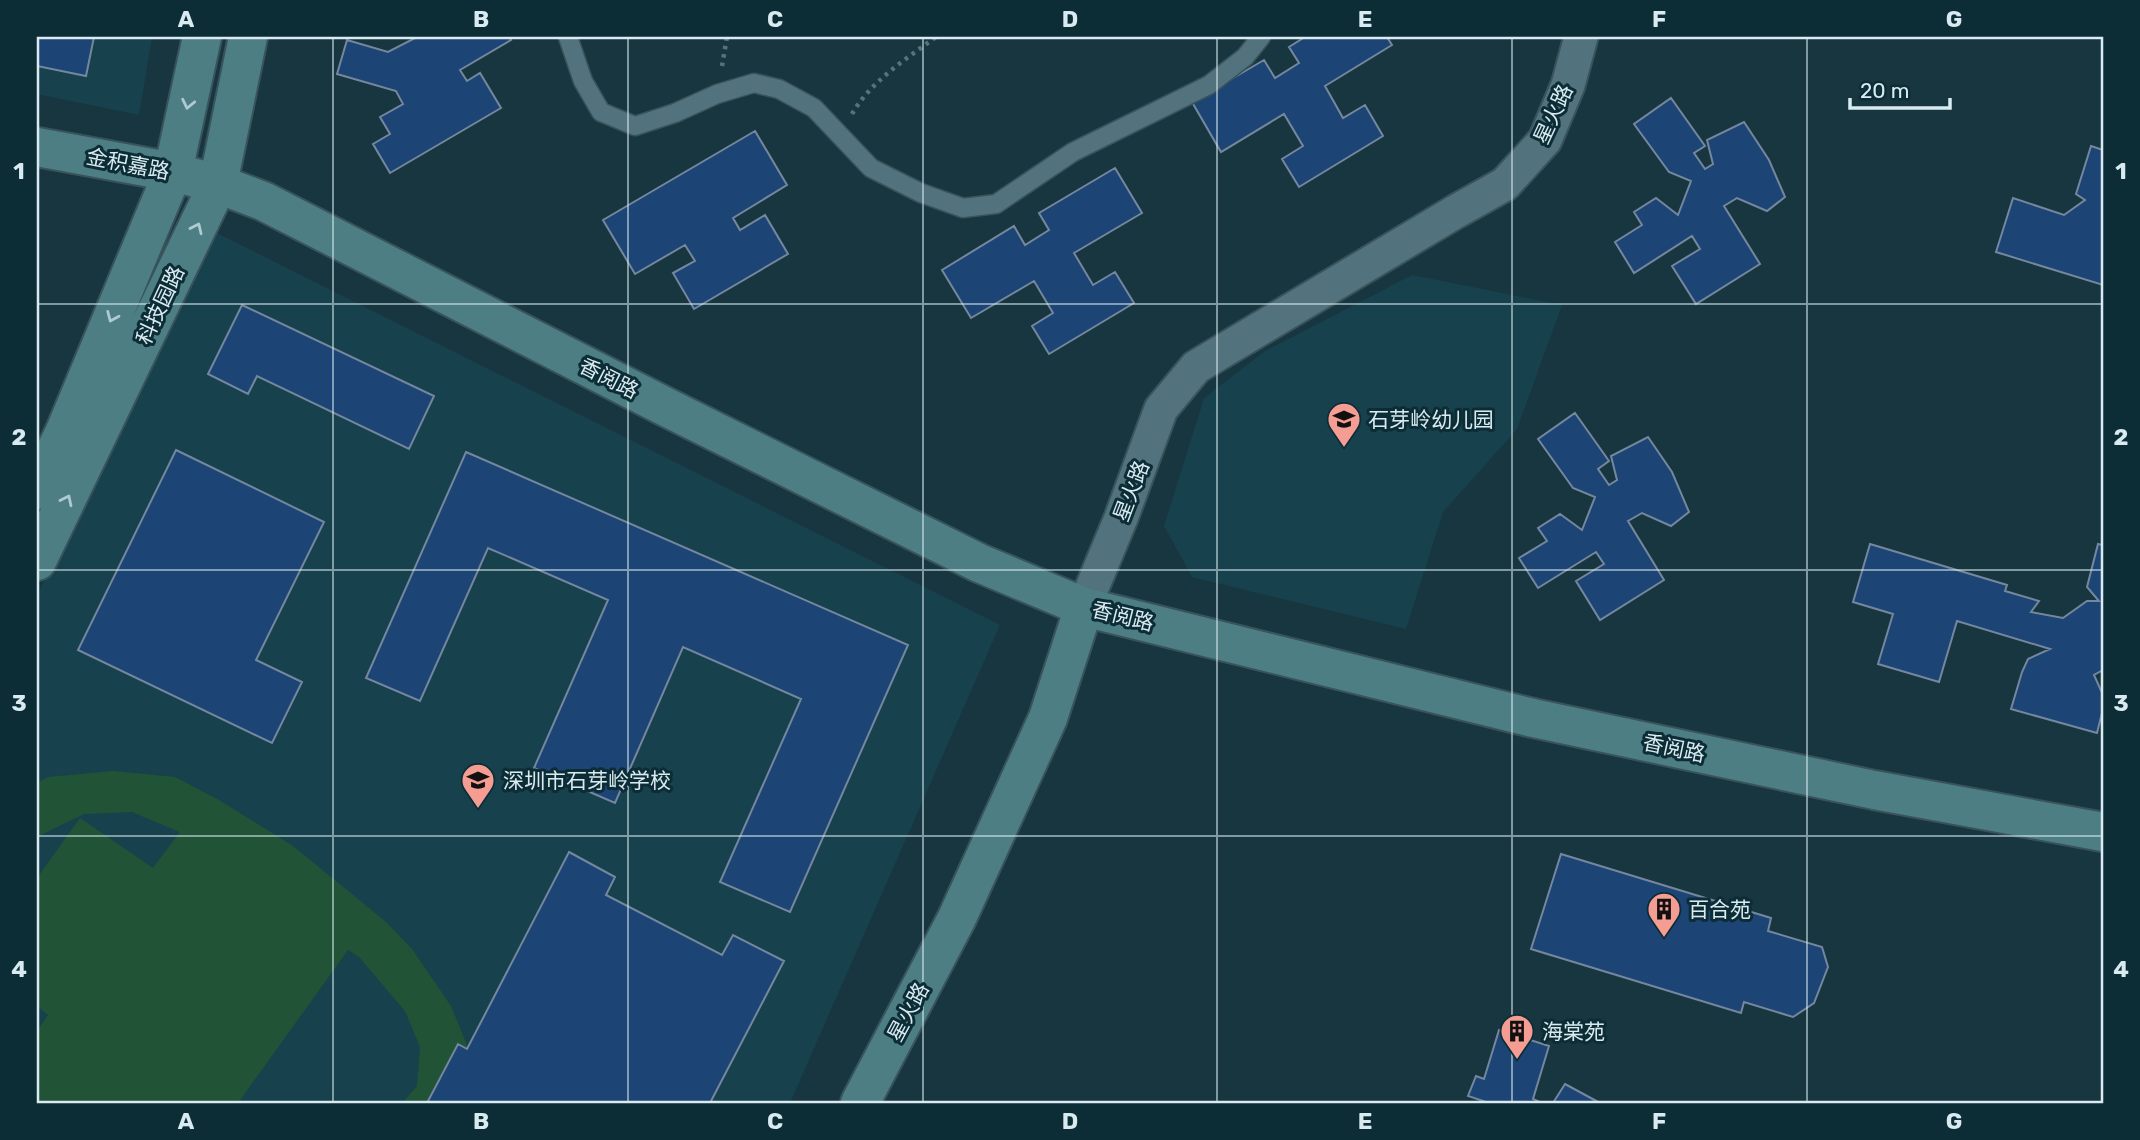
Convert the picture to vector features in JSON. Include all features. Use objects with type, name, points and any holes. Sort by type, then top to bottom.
[{"type":"street","name":"科技园路","points":[[37,490],[65,431],[173,172],[202,37]]},
{"type":"street","name":"科技园路","points":[[37,561],[218,184],[248,37]]},
{"type":"street","name":"星火路","points":[[860,1103],[957,918],[1048,718],[1084,607],[1121,518],[1161,409],[1196,367],[1505,184],[1545,140],[1568,85],[1581,37]]},
{"type":"street","name":"金积嘉路","points":[[37,147],[173,172],[218,184]]},
{"type":"street","name":"香阅路","points":[[218,184],[263,201],[979,563],[1084,607],[1533,718],[1874,790],[2103,832]]},
{"type":"lane","points":[[568,37],[583,81],[601,112],[635,126],[675,113],[717,94],[754,83],[779,89],[814,108],[871,168],[921,193],[963,208],[996,204],[1073,152],[1209,85],[1245,57],[1261,37]]},
{"type":"path","points":[[839,136],[861,98],[936,37]]},
{"type":"shaded area","points":[[37,37],[152,37],[139,115],[37,94]]},
{"type":"shaded area","name":"深圳市石芽岭学校","points":[[217,233],[1000,625],[790,1103],[37,1103],[37,595]]},
{"type":"shaded area","name":"石芽岭幼儿园","points":[[1412,275],[1562,305],[1517,429],[1443,512],[1406,629],[1192,577],[1164,526],[1204,398],[1265,351]]},
{"type":"green space","points":[[113,771],[175,777],[219,800],[293,846],[385,921],[412,949],[451,1006],[471,1055],[470,1103],[402,1103],[417,1086],[420,1047],[405,1011],[359,957],[348,950],[238,1103],[37,1103],[37,1031],[48,1015],[37,1006],[37,878],[80,818],[153,868],[180,832],[132,812],[84,814],[37,837],[37,783],[48,777]]},
{"type":"building","points":[[37,37],[94,37],[86,76],[37,66]]},
{"type":"building","points":[[417,37],[509,37],[511,40],[460,70],[467,81],[480,73],[501,108],[390,173],[373,144],[390,134],[380,117],[403,104],[396,91],[337,74],[347,40],[388,52]]},
{"type":"building","points":[[1305,37],[1387,37],[1392,45],[1325,86],[1343,118],[1365,105],[1383,136],[1299,187],[1282,159],[1303,146],[1284,114],[1221,152],[1192,102],[1264,60],[1275,78],[1299,63],[1289,47]]},
{"type":"building","points":[[1671,98],[1705,146],[1694,153],[1705,169],[1713,164],[1707,140],[1744,122],[1769,160],[1785,197],[1767,211],[1737,198],[1724,206],[1760,264],[1696,304],[1672,266],[1700,249],[1692,236],[1634,273],[1615,242],[1642,225],[1634,212],[1656,198],[1678,215],[1691,181],[1669,172],[1634,124]]},
{"type":"building","points":[[755,131],[787,185],[733,218],[740,230],[765,215],[788,254],[694,309],[673,273],[695,261],[685,245],[635,274],[603,220]]},
{"type":"building","points":[[2091,146],[2103,150],[2103,285],[1996,252],[2013,198],[2064,215],[2085,200],[2076,194]]},
{"type":"building","points":[[1115,168],[1142,213],[1074,253],[1093,285],[1115,272],[1134,303],[1049,354],[1032,326],[1053,313],[1034,281],[971,318],[942,270],[1014,226],[1025,245],[1049,230],[1039,213]]},
{"type":"building","points":[[242,305],[434,396],[409,449],[257,376],[248,394],[208,374]]},
{"type":"building","points":[[1575,413],[1609,461],[1598,469],[1609,485],[1617,480],[1611,456],[1648,437],[1672,472],[1689,512],[1671,526],[1642,513],[1628,521],[1664,580],[1600,620],[1576,581],[1604,564],[1596,552],[1538,588],[1519,558],[1547,541],[1538,528],[1560,514],[1582,530],[1595,497],[1573,488],[1538,439]]},
{"type":"building","points":[[176,450],[324,522],[256,660],[302,682],[272,743],[78,650]]},
{"type":"building","points":[[466,452],[908,645],[790,912],[720,882],[801,699],[683,647],[615,803],[534,768],[608,600],[488,548],[420,701],[366,678]]},
{"type":"building","points":[[1870,544],[2007,585],[2005,591],[2039,601],[2031,612],[2063,618],[2087,601],[2099,601],[2087,587],[2098,544],[2103,545],[2103,670],[2094,675],[2103,695],[2103,709],[2097,733],[2011,709],[2028,659],[2050,649],[1957,621],[1939,682],[1878,664],[1893,614],[1853,602]]},
{"type":"building","points":[[569,852],[615,877],[606,895],[722,955],[733,935],[784,961],[710,1103],[427,1103],[458,1044],[467,1049]]},
{"type":"building","name":"百合苑","points":[[1561,854],[1771,918],[1768,931],[1822,947],[1828,967],[1814,1003],[1793,1017],[1744,1002],[1741,1013],[1531,949]]},
{"type":"building","name":"海棠苑","points":[[1499,1030],[1549,1046],[1533,1099],[1542,1103],[1489,1103],[1468,1096],[1476,1076],[1484,1079]]},
{"type":"building","name":"海棠苑","points":[[1565,1084],[1600,1103],[1553,1103]]},
{"type":"place","name":"石芽岭幼儿园","points":[[1344,449]]},
{"type":"place","name":"深圳市石芽岭学校","points":[[478,810]]},
{"type":"place","name":"百合苑","points":[[1664,939]]},
{"type":"place","name":"海棠苑","points":[[1517,1061]]}]
